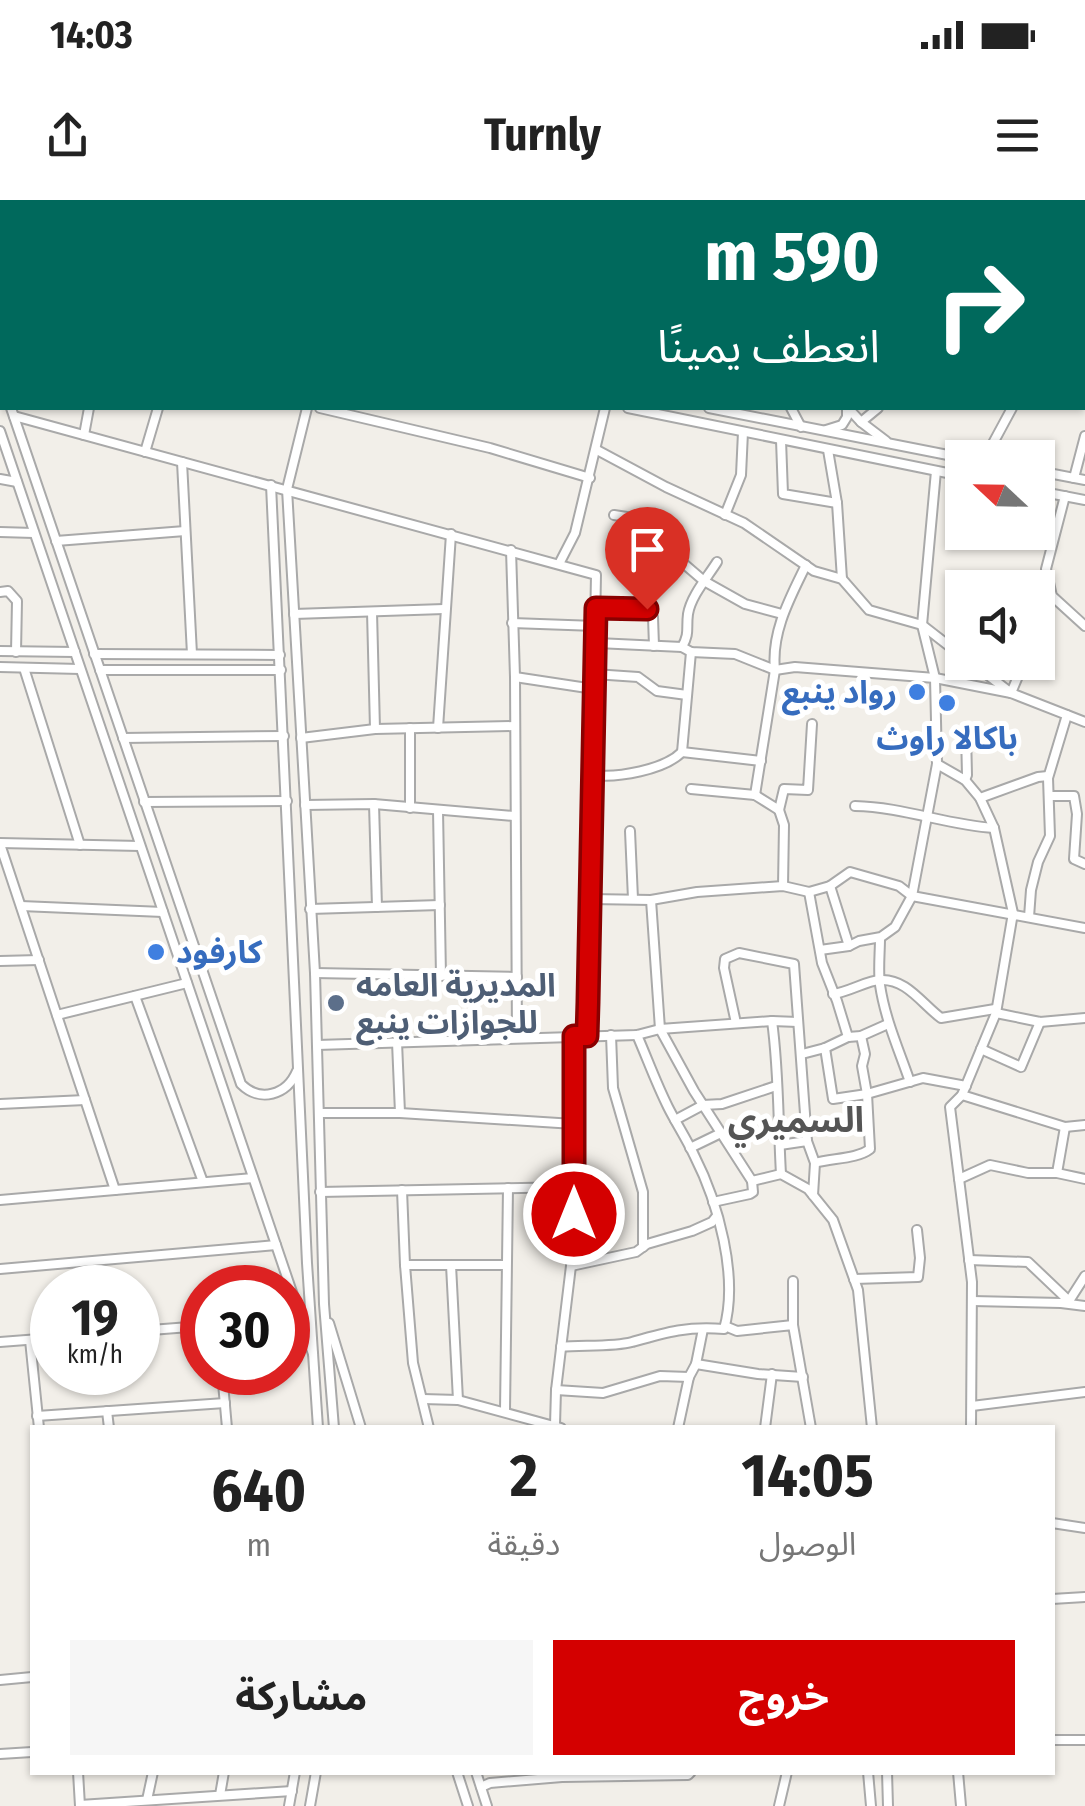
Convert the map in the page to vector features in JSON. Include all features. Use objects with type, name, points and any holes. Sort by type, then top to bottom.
[{"type":"street","points":[[84,435],[89,410]]},
{"type":"street","points":[[145,452],[157,410]]},
{"type":"street","points":[[307,410],[287,489],[315,972],[324,1304],[334,1425]]},
{"type":"street","points":[[328,410],[490,448],[590,478]]},
{"type":"street","points":[[559,564],[575,532],[605,410]]},
{"type":"street","points":[[638,410],[945,473]]},
{"type":"street","points":[[719,410],[945,455]]},
{"type":"street","points":[[792,410],[801,427]]},
{"type":"street","points":[[821,431],[842,424],[848,410]]},
{"type":"street","points":[[850,410],[890,444]]},
{"type":"street","points":[[861,422],[876,410]]},
{"type":"street","points":[[995,440],[1011,410]]},
{"type":"street","points":[[12,412],[596,575],[587,1036]]},
{"type":"street","points":[[12,412],[241,1084],[256,1094],[279,1092],[294,1078],[298,1067]]},
{"type":"street","points":[[0,431],[313,1354]]},
{"type":"street","points":[[725,515],[742,475],[743,432]]},
{"type":"street","points":[[1074,478],[1085,436]]},
{"type":"street","points":[[781,440],[783,494],[837,504]]},
{"type":"street","points":[[597,450],[744,523],[814,571],[842,579],[870,610],[922,624],[945,642]]},
{"type":"street","points":[[828,450],[837,504],[842,579]]},
{"type":"street","points":[[182,462],[192,654]]},
{"type":"street","points":[[820,950],[880,938],[895,927],[912,896],[936,764],[934,678],[922,624],[936,471]]},
{"type":"street","points":[[1055,474],[1085,480]]},
{"type":"street","points":[[0,480],[17,482]]},
{"type":"street","points":[[271,485],[318,1425]]},
{"type":"street","points":[[1055,494],[1085,500]]},
{"type":"street","points":[[1046,570],[1065,496]]},
{"type":"street","points":[[614,515],[633,518],[661,535],[669,551],[704,581],[745,604],[782,614]]},
{"type":"street","points":[[56,540],[185,531]]},
{"type":"street","points":[[0,532],[34,532]]},
{"type":"street","points":[[438,728],[450,534]]},
{"type":"street","points":[[511,550],[517,1038]]},
{"type":"street","points":[[593,775],[631,773],[673,761],[682,752],[688,615],[717,562]]},
{"type":"street","points":[[755,795],[782,614],[806,565]]},
{"type":"street","points":[[0,592],[8,592],[16,601],[16,652]]},
{"type":"street","points":[[1055,599],[1085,626]]},
{"type":"street","points":[[596,608],[647,609],[653,618],[654,646]]},
{"type":"street","points":[[294,614],[444,610]]},
{"type":"street","points":[[372,612],[376,729]]},
{"type":"street","points":[[512,623],[596,626]]},
{"type":"street","points":[[597,643],[735,654],[775,670],[795,667],[934,678],[1011,693],[1085,722]]},
{"type":"street","points":[[0,652],[75,652]]},
{"type":"street","points":[[94,654],[280,655]]},
{"type":"street","points":[[0,667],[80,668]]},
{"type":"street","points":[[24,668],[80,844]]},
{"type":"street","points":[[100,670],[281,670]]},
{"type":"street","points":[[594,674],[638,678],[657,691],[687,694]]},
{"type":"street","points":[[514,677],[594,689]]},
{"type":"street","points":[[994,680],[1011,693]]},
{"type":"street","points":[[1011,693],[1016,680]]},
{"type":"street","points":[[1029,916],[1038,862],[1050,836],[1048,776],[1067,714]]},
{"type":"street","points":[[783,886],[784,835],[779,810],[784,788],[808,790],[812,724]]},
{"type":"street","points":[[301,738],[376,729],[514,726]]},
{"type":"street","points":[[410,728],[410,808]]},
{"type":"street","points":[[965,780],[966,733]]},
{"type":"street","points":[[123,738],[284,736]]},
{"type":"street","points":[[682,752],[760,760]]},
{"type":"street","points":[[936,764],[965,780],[980,798],[994,828],[1014,914],[995,1011],[964,1090],[950,1107],[972,1301],[971,1425]]},
{"type":"street","points":[[980,798],[1048,776]]},
{"type":"street","points":[[691,788],[755,795],[779,810]]},
{"type":"street","points":[[1051,796],[1074,796],[1074,860],[1085,864]]},
{"type":"street","points":[[144,802],[287,801]]},
{"type":"street","points":[[304,805],[374,804],[514,816]]},
{"type":"street","points":[[374,804],[377,907]]},
{"type":"street","points":[[856,806],[885,807],[994,828]]},
{"type":"street","points":[[438,810],[442,976]]},
{"type":"street","points":[[630,830],[633,900]]},
{"type":"street","points":[[115,1190],[0,843],[140,846]]},
{"type":"street","points":[[591,899],[651,900],[783,886],[809,892],[830,886],[850,872],[899,886],[912,896],[1085,928]]},
{"type":"street","points":[[0,886],[14,886]]},
{"type":"street","points":[[830,886],[849,946]]},
{"type":"street","points":[[809,892],[822,963],[848,1037]]},
{"type":"street","points":[[651,900],[660,1029],[752,1181],[750,1194],[713,1202]]},
{"type":"street","points":[[310,909],[440,905]]},
{"type":"street","points":[[20,906],[163,912]]},
{"type":"street","points":[[880,938],[879,979],[888,1024],[910,1082]]},
{"type":"street","points":[[736,1023],[725,960],[740,954],[794,964],[808,1141],[814,1163],[813,1195]]},
{"type":"street","points":[[0,961],[39,960]]},
{"type":"street","points":[[315,972],[517,978]]},
{"type":"street","points":[[833,994],[879,979],[905,985],[941,1018],[995,1011],[1040,1022],[1085,1018]]},
{"type":"street","points":[[57,1015],[187,982]]},
{"type":"street","points":[[135,996],[204,1182]]},
{"type":"street","points":[[772,1021],[781,1174]]},
{"type":"street","points":[[317,1045],[610,1036],[736,1023],[798,1022]]},
{"type":"street","points":[[981,1049],[1021,1067],[1040,1022]]},
{"type":"street","points":[[802,1054],[888,1024]]},
{"type":"street","points":[[561,1347],[632,1342],[674,1329],[725,1326],[730,1278],[713,1202],[637,1034]]},
{"type":"street","points":[[558,1425],[556,1390],[574,1241],[574,1036]]},
{"type":"street","points":[[610,1036],[613,1088],[643,1192],[643,1247]]},
{"type":"street","points":[[814,1163],[866,1154],[870,1149],[862,1066],[866,1054],[861,1036]]},
{"type":"street","points":[[397,1042],[400,1114]]},
{"type":"street","points":[[824,1048],[832,1098],[867,1094],[923,1078],[1065,1127],[1085,1125]]},
{"type":"street","points":[[675,1120],[703,1105],[722,1104],[776,1086]]},
{"type":"street","points":[[0,1104],[85,1100]]},
{"type":"street","points":[[320,1113],[574,1124]]},
{"type":"street","points":[[1057,1174],[1065,1127]]},
{"type":"street","points":[[690,1148],[721,1133]]},
{"type":"street","points":[[780,1144],[808,1141]]},
{"type":"street","points":[[959,1179],[990,1165],[1085,1179]]},
{"type":"street","points":[[752,1181],[781,1174],[808,1189],[834,1220],[860,1308],[872,1425]]},
{"type":"street","points":[[0,1200],[253,1178]]},
{"type":"street","points":[[320,1192],[574,1187]]},
{"type":"street","points":[[506,1411],[508,1188]]},
{"type":"street","points":[[402,1190],[413,1363],[428,1425]]},
{"type":"street","points":[[571,1266],[636,1252],[692,1231],[717,1216]]},
{"type":"street","points":[[854,1279],[918,1277],[918,1230]]},
{"type":"street","points":[[0,1269],[276,1244]]},
{"type":"street","points":[[969,1260],[1028,1262],[1065,1302]]},
{"type":"street","points":[[405,1265],[506,1264]]},
{"type":"street","points":[[451,1265],[458,1400]]},
{"type":"street","points":[[1065,1302],[1085,1276]]},
{"type":"street","points":[[793,1280],[793,1324],[811,1425]]},
{"type":"street","points":[[972,1301],[1065,1302],[1085,1306]]},
{"type":"street","points":[[324,1304],[360,1425]]},
{"type":"street","points":[[725,1326],[737,1331],[793,1324]]},
{"type":"street","points":[[679,1425],[703,1330]]},
{"type":"street","points":[[0,1342],[30,1340]]},
{"type":"street","points":[[696,1364],[804,1377]]},
{"type":"street","points":[[765,1425],[772,1374]]},
{"type":"street","points":[[556,1390],[603,1393],[660,1376],[689,1377]]},
{"type":"street","points":[[972,1406],[1085,1392]]},
{"type":"street","points":[[36,1395],[38,1425]]},
{"type":"street","points":[[223,1395],[227,1425]]},
{"type":"street","points":[[423,1399],[458,1400],[555,1425]]},
{"type":"street","points":[[38,1416],[224,1403]]},
{"type":"street","points":[[107,1411],[109,1425]]},
{"type":"street","points":[[1055,1523],[1085,1528]]},
{"type":"street","points":[[1055,1599],[1085,1598]]},
{"type":"street","points":[[0,1680],[30,1678]]},
{"type":"street","points":[[1055,1740],[1085,1740]]},
{"type":"street","points":[[0,1754],[30,1752]]},
{"type":"street","points":[[78,1775],[80,1805],[292,1790]]},
{"type":"street","points":[[147,1800],[152,1775]]},
{"type":"street","points":[[220,1796],[224,1775]]},
{"type":"street","points":[[289,1806],[294,1775]]},
{"type":"street","points":[[310,1806],[315,1775]]},
{"type":"street","points":[[457,1775],[468,1806]]},
{"type":"street","points":[[477,1775],[487,1806]]},
{"type":"street","points":[[481,1787],[562,1775]]},
{"type":"street","points":[[778,1806],[785,1775]]},
{"type":"street","points":[[868,1775],[871,1806]]},
{"type":"street","points":[[887,1775],[888,1806]]},
{"type":"street","points":[[958,1775],[961,1806]]},
{"type":"place","name":"رواد ينبع","points":[[917,692]]},
{"type":"place","name":"باكالا راوث","points":[[947,703]]},
{"type":"place","name":"كارفود","points":[[156,952]]},
{"type":"place","name":"المديرية العامه للجوازات ينبع","points":[[336,1003]]},
{"type":"district","name":"السميري","points":[[796,1120]]},
{"type":"route","points":[[574,1214],[574,1036],[587,1036],[596,608],[647,609]]}]
